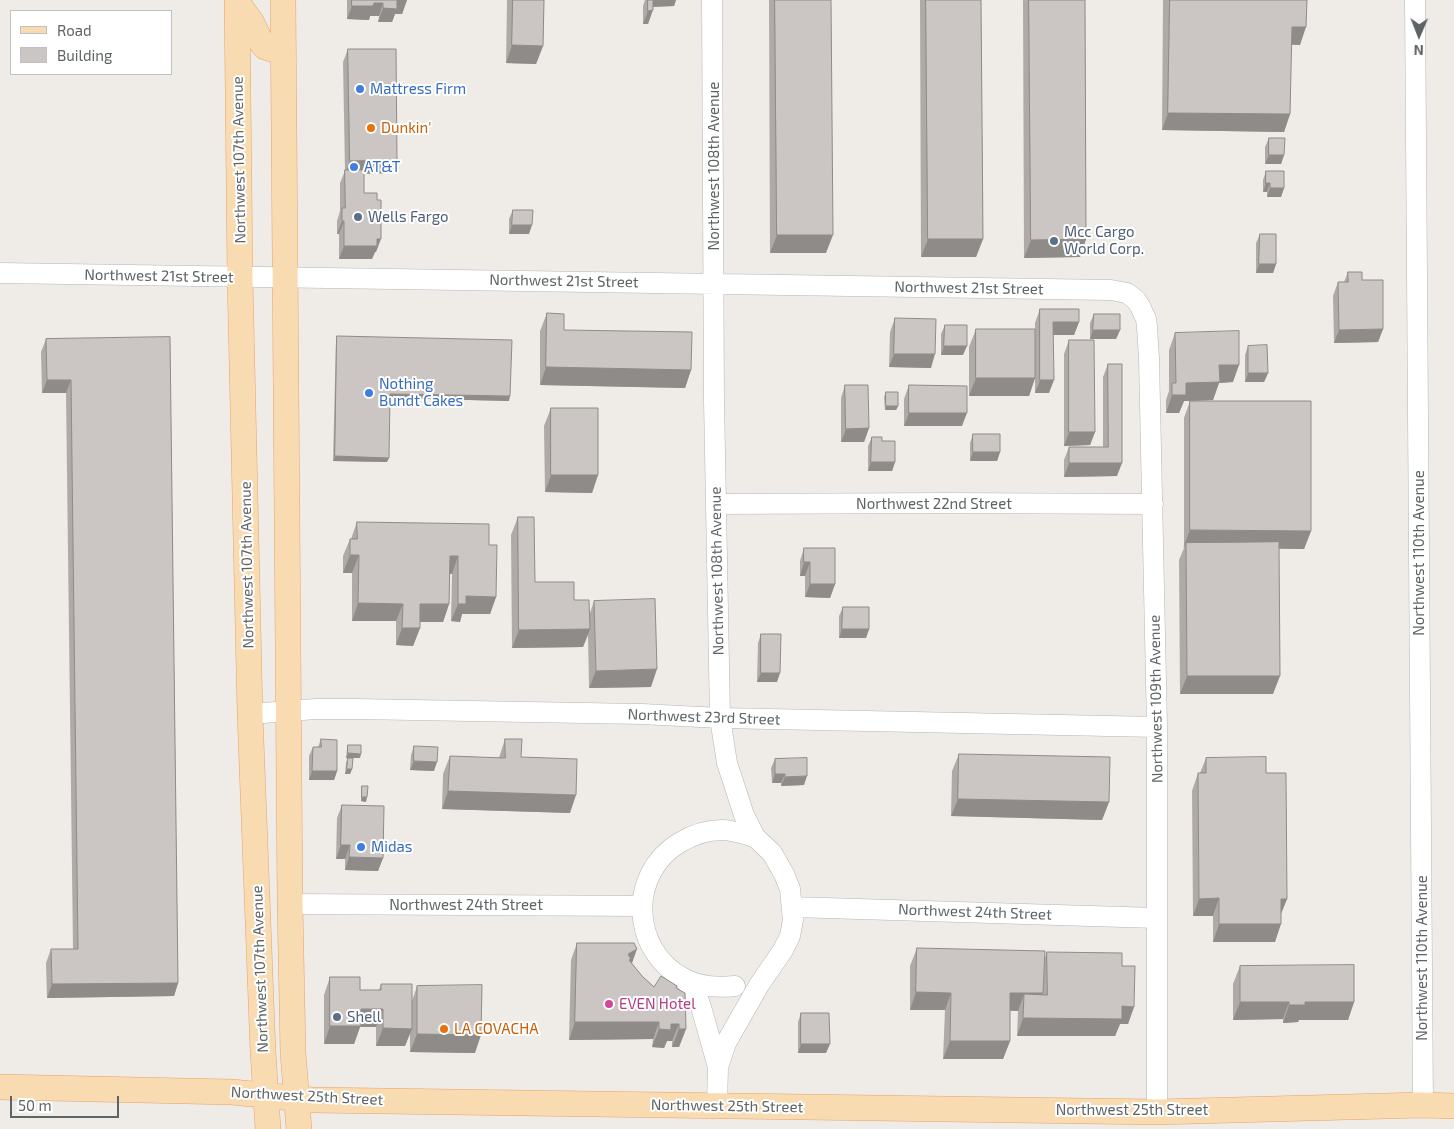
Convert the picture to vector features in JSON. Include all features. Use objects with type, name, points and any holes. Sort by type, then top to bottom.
[{"type":"main road","name":"Northwest 107th Avenue","points":[[283,0],[290,904],[293,1053],[299,1129]]},
{"type":"main road","name":"Northwest 107th Avenue","points":[[237,1],[240,277],[250,714],[263,1052],[268,1129]]},
{"type":"main road","points":[[237,1],[265,47],[283,51]]},
{"type":"main road","name":"Northwest 25th Street","points":[[0,1087],[232,1092],[312,1100],[1157,1112],[1423,1105],[1454,1106]]},
{"type":"street","name":"Northwest 108th Avenue","points":[[712,0],[716,504],[720,718],[727,763],[736,794],[755,837],[772,853],[784,874],[790,890],[793,920],[790,936],[783,950],[759,985],[726,1044],[718,1067],[717,1106]]},
{"type":"street","name":"Northwest 110th Avenue","points":[[1415,0],[1423,1105]]},
{"type":"street","name":"Northwest 21st Street","points":[[0,273],[1103,289],[1127,293]]},
{"type":"street","name":"Northwest 109th Avenue","points":[[1127,293],[1140,306],[1146,319],[1147,327],[1153,504],[1157,727],[1157,1112]]},
{"type":"street","name":"Northwest 22nd Street","points":[[716,504],[1153,504]]},
{"type":"street","name":"Northwest 23rd Street","points":[[250,714],[316,709],[389,710],[642,714],[720,718],[1157,727]]},
{"type":"street","points":[[735,986],[717,988],[700,985],[684,978],[669,968],[657,955],[648,940],[643,923],[644,889],[660,858],[673,846],[688,837],[704,832],[721,830],[739,832],[755,837]]},
{"type":"street","name":"Northwest 24th Street","points":[[290,904],[642,906]]},
{"type":"street","name":"Northwest 24th Street","points":[[792,906],[1157,918]]},
{"type":"street","points":[[684,978],[702,1007],[718,1067]]},
{"type":"building","points":[[352,0],[397,0],[397,9],[383,8],[383,3],[374,3],[373,6],[352,6]]},
{"type":"building","points":[[513,0],[544,0],[543,46],[512,45]]},
{"type":"building","points":[[648,0],[653,0],[653,10],[648,11]]},
{"type":"building","points":[[775,0],[831,0],[833,235],[777,235]]},
{"type":"building","points":[[926,0],[981,0],[983,239],[928,239]]},
{"type":"building","points":[[1029,0],[1085,0],[1086,239],[1031,240]]},
{"type":"building","points":[[1170,0],[1307,0],[1306,27],[1292,27],[1290,114],[1168,113]]},
{"type":"building","points":[[348,49],[396,49],[397,160],[350,161]]},
{"type":"building","points":[[1269,138],[1285,138],[1284,155],[1269,155]]},
{"type":"building","name":"Wells Fargo","points":[[345,170],[364,170],[364,193],[377,193],[377,200],[381,200],[381,239],[377,239],[377,246],[344,246],[342,208],[345,208]]},
{"type":"building","points":[[1266,171],[1284,171],[1284,188],[1270,188],[1270,183],[1266,183]]},
{"type":"building","points":[[513,210],[533,210],[532,225],[512,225]]},
{"type":"building","points":[[1260,234],[1276,234],[1276,264],[1259,264]]},
{"type":"building","points":[[1348,272],[1362,272],[1362,280],[1383,280],[1383,329],[1339,330],[1338,282],[1348,282]]},
{"type":"building","points":[[1040,309],[1079,309],[1079,322],[1053,322],[1054,380],[1040,380]]},
{"type":"building","points":[[547,313],[564,314],[564,330],[692,332],[691,370],[546,367]]},
{"type":"building","points":[[1094,314],[1120,314],[1120,330],[1093,330]]},
{"type":"building","points":[[895,318],[936,319],[935,354],[894,354]]},
{"type":"building","points":[[945,325],[967,325],[967,346],[944,346]]},
{"type":"building","points":[[976,329],[1035,329],[1035,378],[976,378]]},
{"type":"building","points":[[1239,331],[1239,365],[1219,365],[1220,382],[1186,383],[1186,395],[1172,395],[1172,383],[1176,383],[1175,333]]},
{"type":"building","points":[[337,336],[512,340],[510,396],[390,394],[389,458],[335,456]]},
{"type":"building","points":[[170,337],[178,983],[52,984],[51,949],[78,949],[71,380],[47,380],[46,339]]},
{"type":"building","points":[[1069,340],[1094,340],[1095,432],[1069,432]]},
{"type":"building","points":[[1267,345],[1268,373],[1248,373],[1248,346]]},
{"type":"building","points":[[1108,364],[1122,364],[1122,463],[1069,463],[1069,447],[1108,447]]},
{"type":"building","points":[[845,385],[868,385],[869,428],[846,429]]},
{"type":"building","points":[[909,385],[967,386],[967,413],[909,413]]},
{"type":"building","points":[[886,392],[898,392],[898,406],[886,406]]},
{"type":"building","points":[[1190,401],[1311,401],[1311,531],[1190,530]]},
{"type":"building","points":[[551,408],[598,408],[598,475],[551,475]]},
{"type":"building","points":[[973,434],[1000,434],[1000,452],[973,452]]},
{"type":"building","points":[[872,437],[882,437],[882,441],[895,441],[895,462],[871,462]]},
{"type":"building","points":[[518,517],[534,517],[535,582],[574,582],[574,600],[589,600],[590,629],[519,630]]},
{"type":"building","points":[[357,522],[489,524],[489,545],[497,545],[496,597],[466,596],[466,604],[458,604],[458,556],[450,556],[449,604],[420,604],[420,628],[402,628],[403,604],[358,603],[359,555],[350,555],[350,539],[357,539]]},
{"type":"building","points":[[1279,542],[1280,676],[1187,676],[1186,543]]},
{"type":"building","points":[[804,548],[835,548],[835,584],[810,584],[810,562],[804,562]]},
{"type":"building","points":[[655,599],[657,669],[596,671],[594,601]]},
{"type":"building","points":[[843,607],[869,607],[869,629],[842,629]]},
{"type":"building","points":[[761,634],[781,634],[780,673],[761,673]]},
{"type":"building","points":[[321,739],[337,740],[337,771],[312,771],[313,747],[321,747]]},
{"type":"building","points":[[505,739],[522,739],[521,757],[577,759],[576,795],[448,791],[450,756],[505,758]]},
{"type":"building","points":[[348,745],[361,745],[361,754],[348,753]]},
{"type":"building","points":[[414,746],[438,747],[437,762],[414,761]]},
{"type":"building","points":[[959,754],[1110,757],[1109,802],[958,799]]},
{"type":"building","points":[[1266,757],[1266,773],[1286,773],[1287,899],[1281,899],[1281,924],[1219,924],[1219,898],[1199,899],[1198,773],[1206,773],[1206,758]]},
{"type":"building","points":[[348,758],[353,758],[352,769],[347,769]]},
{"type":"building","points":[[807,758],[807,776],[785,777],[785,774],[775,774],[775,759]]},
{"type":"building","points":[[362,786],[368,786],[367,797],[362,797]]},
{"type":"building","points":[[342,805],[384,806],[383,858],[349,857],[350,845],[341,845]]},
{"type":"building","name":"EVEN Hotel","points":[[577,943],[634,943],[637,949],[628,954],[631,959],[629,960],[642,976],[654,987],[661,976],[685,993],[686,1029],[679,1029],[679,1024],[671,1024],[671,1030],[659,1029],[659,1022],[575,1022]]},
{"type":"building","points":[[917,948],[1045,951],[1043,993],[1010,993],[1010,1041],[950,1041],[951,993],[916,992]]},
{"type":"building","points":[[1047,952],[1122,953],[1122,966],[1135,966],[1134,1007],[1122,1006],[1122,1019],[1023,1018],[1024,994],[1047,995]]},
{"type":"building","points":[[1354,965],[1354,1002],[1305,1002],[1305,1005],[1289,1005],[1289,1002],[1240,1002],[1240,966]]},
{"type":"building","points":[[330,977],[360,977],[360,990],[381,990],[381,984],[412,984],[412,1029],[383,1028],[383,1009],[361,1009],[361,1026],[330,1026]]},
{"type":"building","points":[[482,985],[481,1035],[417,1034],[417,986]]},
{"type":"building","points":[[801,1013],[829,1013],[830,1044],[801,1044]]},
{"type":"place","name":"Mattress Firm","points":[[360,89]]},
{"type":"place","name":"Dunkin'","points":[[371,128]]},
{"type":"place","name":"AT&T","points":[[354,167]]},
{"type":"place","name":"Wells Fargo","points":[[358,217]]},
{"type":"place","name":"Mcc Cargo World Corp.","points":[[1054,241]]},
{"type":"place","name":"Nothing Bundt Cakes","points":[[369,393]]},
{"type":"place","name":"Midas","points":[[361,847]]},
{"type":"place","name":"EVEN Hotel","points":[[609,1004]]},
{"type":"place","name":"Shell","points":[[337,1017]]},
{"type":"place","name":"LA COVACHA","points":[[444,1029]]}]
